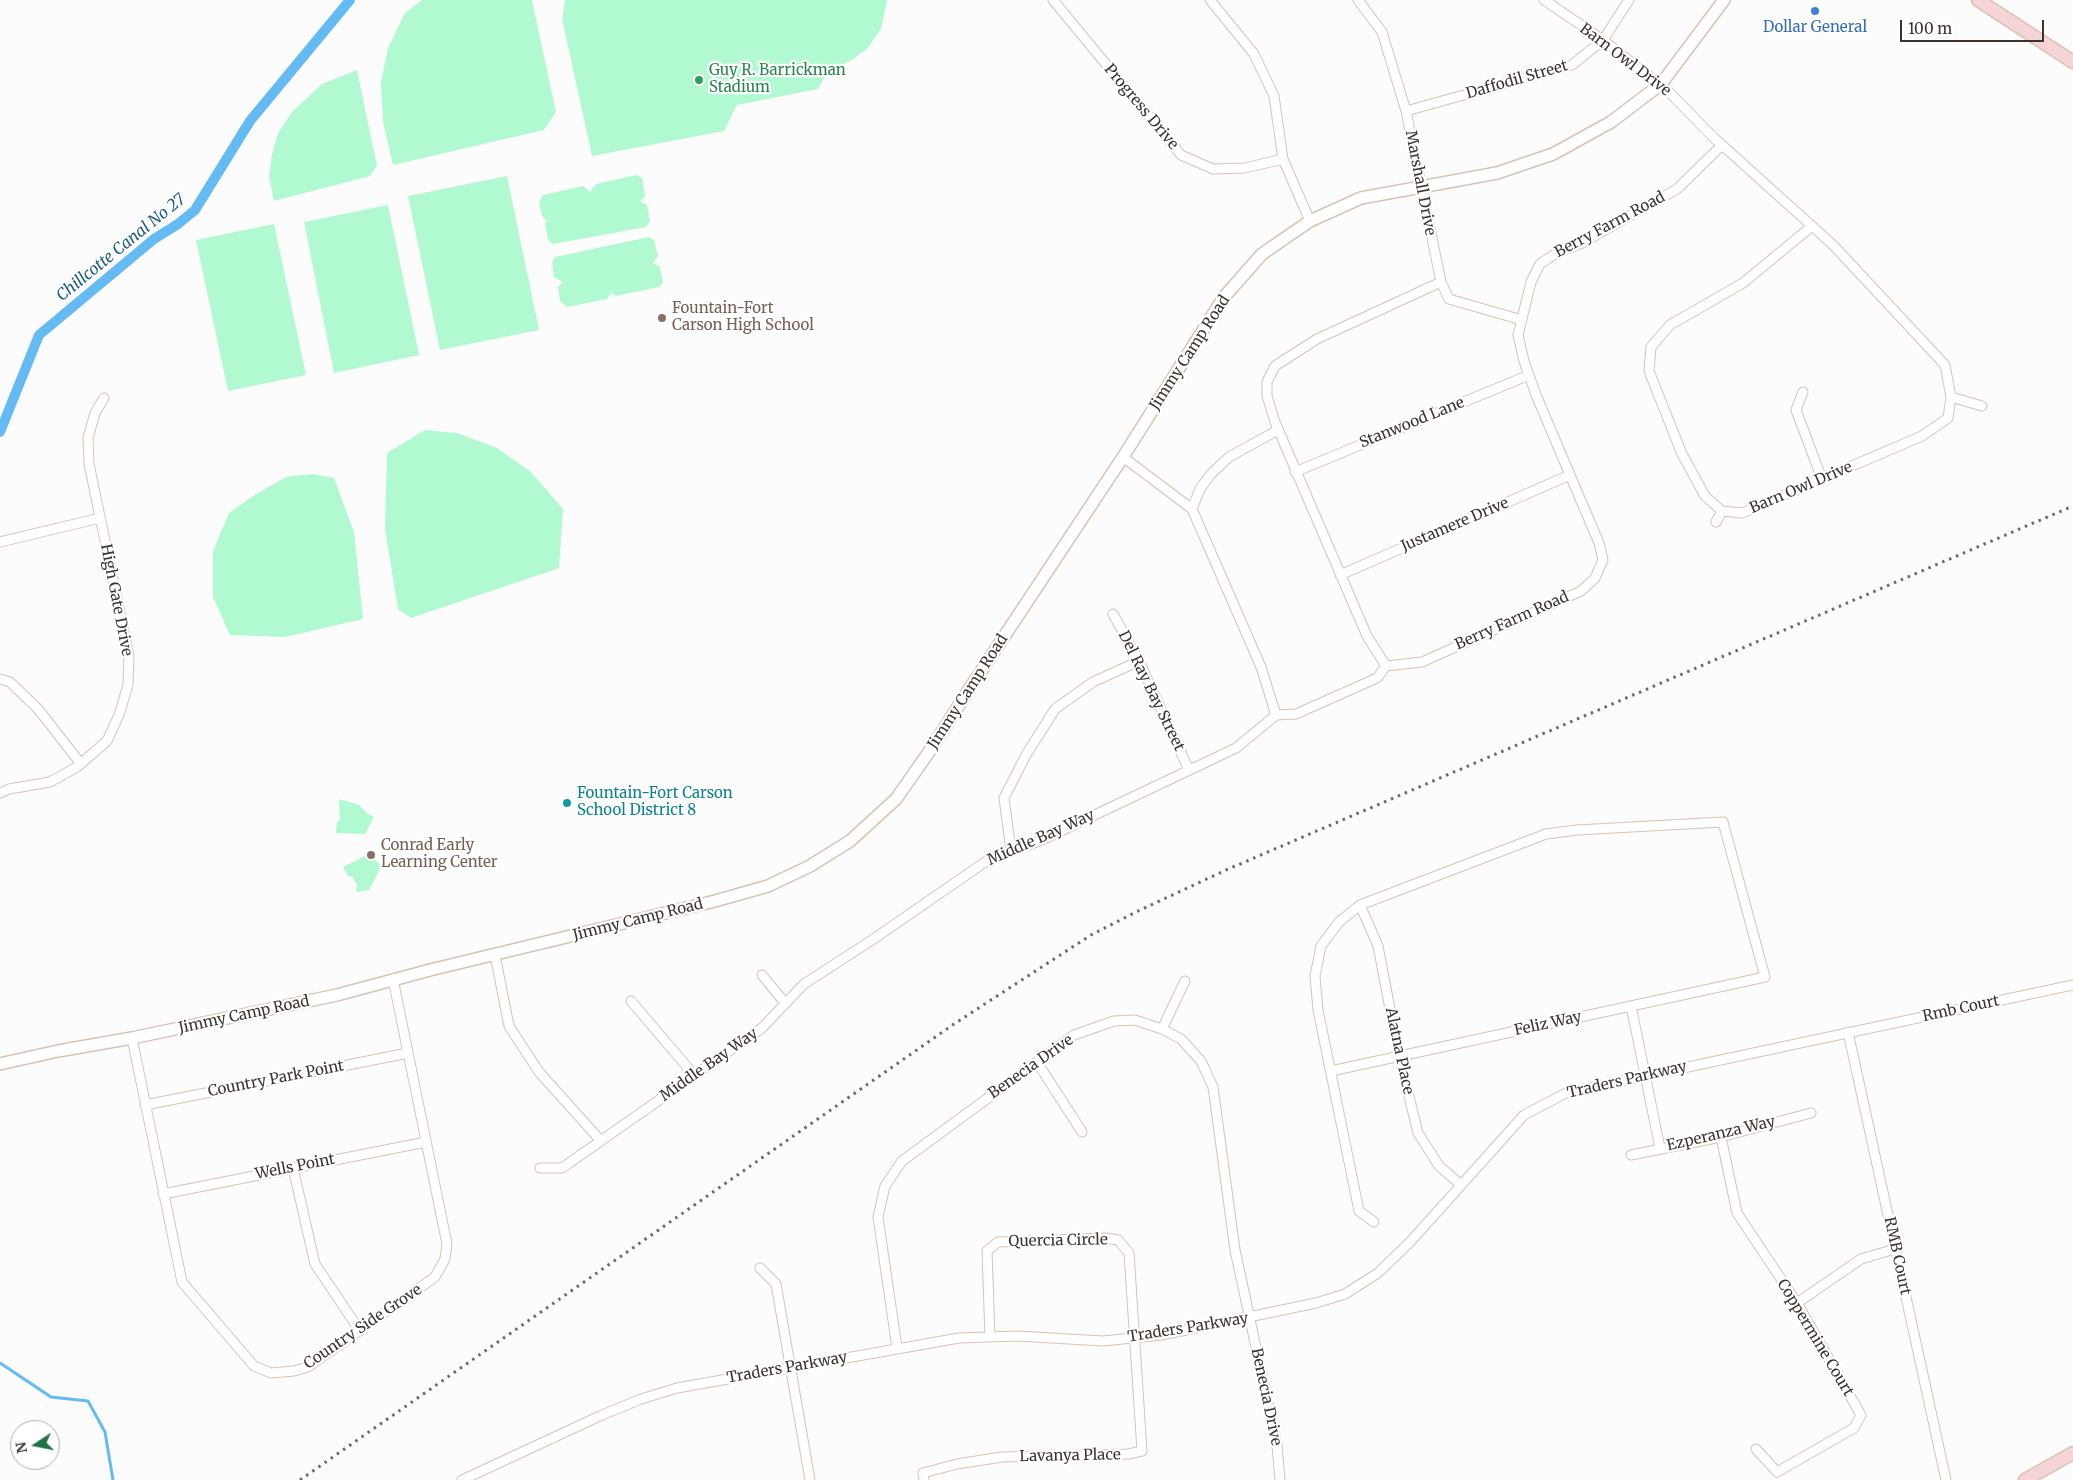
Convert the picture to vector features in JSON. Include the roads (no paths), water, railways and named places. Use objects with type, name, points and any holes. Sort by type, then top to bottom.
[{"type":"main road","points":[[1978,0],[2073,62]]},
{"type":"main road","points":[[2025,1480],[2073,1453]]},
{"type":"street","name":"Progress Drive","points":[[1053,0],[1181,155],[1213,169],[1245,168],[1283,159]]},
{"type":"street","points":[[1210,0],[1254,54],[1274,96],[1283,159],[1310,221]]},
{"type":"street","name":"Marshall Drive","points":[[1358,0],[1382,32],[1406,111],[1440,282],[1449,300],[1522,320]]},
{"type":"street","name":"Barn Owl Drive","points":[[1544,0],[1603,40],[1661,84],[1722,145],[1833,245],[1945,365],[1951,397],[1948,418],[1922,436],[1742,514],[1722,511]]},
{"type":"street","name":"Daffodil Street","points":[[1406,111],[1572,65],[1603,40],[1629,0]]},
{"type":"street","name":"Jimmy Camp Road","points":[[0,1064],[298,1004],[715,901],[768,886],[810,866],[850,841],[896,799],[931,750],[1123,457],[1224,297],[1262,254],[1310,221],[1362,198],[1497,173],[1553,154],[1611,122],[1661,84],[1724,0]]},
{"type":"street","name":"Berry Farm Road","points":[[1386,666],[1422,662],[1581,591],[1595,578],[1603,560],[1601,552],[1529,375],[1518,335],[1531,282],[1540,264],[1558,252],[1582,243],[1677,189],[1722,145]]},
{"type":"street","points":[[1716,522],[1722,511],[1705,496],[1682,454],[1650,371],[1651,347],[1670,326],[1743,283],[1812,226]]},
{"type":"street","points":[[1123,457],[1192,509],[1261,667],[1276,715],[1296,714],[1377,678],[1386,666],[1367,636],[1295,472],[1267,396],[1267,382],[1275,366],[1317,339],[1440,282]]},
{"type":"street","name":"Stanwood Lane","points":[[1295,472],[1529,375]]},
{"type":"street","points":[[1803,392],[1796,410],[1822,479]]},
{"type":"street","points":[[1951,397],[1982,406]]},
{"type":"street","name":"High Gate Drive","points":[[0,793],[10,789],[50,782],[81,764],[107,741],[119,715],[128,684],[129,656],[89,464],[88,438],[95,413],[104,398]]},
{"type":"street","points":[[1192,509],[1200,489],[1229,457],[1278,430]]},
{"type":"street","name":"Justamere Drive","points":[[1340,575],[1570,475]]},
{"type":"street","points":[[0,542],[100,518]]},
{"type":"street","name":"Del Ray Bay Street","points":[[1113,614],[1139,661],[1189,770]]},
{"type":"street","points":[[1011,851],[1004,798],[1026,755],[1055,709],[1093,682],[1139,661]]},
{"type":"street","points":[[0,679],[10,682],[38,709],[81,764]]},
{"type":"street","name":"Middle Bay Way","points":[[540,1168],[562,1168],[762,1028],[804,984],[872,940],[988,860],[1042,840],[1236,748],[1276,715]]},
{"type":"street","name":"Feliz Way","points":[[1330,1071],[1765,977],[1724,822],[1577,830],[1546,834],[1360,905]]},
{"type":"street","points":[[1360,905],[1340,922],[1321,946],[1315,976],[1318,1010],[1359,1211],[1374,1222]]},
{"type":"street","name":"Alatna Place","points":[[1360,905],[1378,946],[1399,1056],[1418,1133],[1439,1166],[1460,1184]]},
{"type":"street","points":[[495,955],[509,1026],[539,1072],[601,1141]]},
{"type":"street","points":[[762,975],[785,1003]]},
{"type":"street","name":"Country Side Grove","points":[[132,1038],[182,1282],[254,1366],[271,1373],[308,1368],[435,1277],[445,1259],[447,1244],[393,979]]},
{"type":"street","points":[[1162,1029],[1185,982]]},
{"type":"street","name":"Rmb Court","points":[[1848,1032],[2073,985]]},
{"type":"street","points":[[631,1001],[694,1075]]},
{"type":"street","points":[[1631,1006],[1660,1148]]},
{"type":"street","name":"Benecia Drive","points":[[897,1348],[878,1216],[885,1186],[902,1161],[1074,1035],[1114,1021],[1135,1020],[1162,1029],[1182,1039],[1201,1061],[1213,1087],[1235,1250],[1277,1445],[1280,1480]]},
{"type":"street","name":"Traders Parkway","points":[[462,1480],[641,1399],[677,1388],[959,1338],[1017,1336],[1103,1341],[1162,1335],[1316,1303],[1345,1294],[1378,1273],[1411,1241],[1460,1184],[1524,1115],[1566,1092],[1848,1032]]},
{"type":"street","name":"RMB Court","points":[[1848,1032],[1946,1480]]},
{"type":"street","name":"Country Park Point","points":[[145,1105],[408,1053]]},
{"type":"street","points":[[1037,1062],[1082,1132]]},
{"type":"street","name":"Ezperanza Way","points":[[1631,1155],[1721,1137],[1811,1113]]},
{"type":"street","name":"Coppermine Court","points":[[1721,1137],[1737,1213],[1797,1304],[1861,1415],[1854,1428],[1776,1472],[1756,1448]]},
{"type":"street","name":"Wells Point","points":[[163,1194],[426,1142]]},
{"type":"street","points":[[293,1168],[315,1264],[360,1331]]},
{"type":"street","name":"Quercia Circle","points":[[990,1337],[987,1251],[998,1242],[1105,1238],[1118,1240],[1129,1253],[1135,1338]]},
{"type":"street","points":[[1797,1304],[1861,1259],[1895,1249]]},
{"type":"street","points":[[760,1268],[776,1284],[806,1479]]},
{"type":"street","name":"Lavanya Place","points":[[924,1480],[923,1473],[957,1464],[1002,1457],[1128,1454],[1142,1451],[1135,1338]]},
{"type":"waterway","name":"Chillcotte Canal No 27","points":[[0,432],[39,335],[154,239],[178,224],[195,210],[250,121],[350,0]]},
{"type":"waterway","points":[[0,1363],[51,1397],[88,1401],[105,1432],[113,1480]]},
{"type":"railway","points":[[300,1480],[954,1024],[1091,935],[1226,870],[2073,506]]},
{"type":"place","name":"Dollar General","points":[[1815,11]]},
{"type":"place","name":"Guy R. Barrickman Stadium","points":[[699,80]]},
{"type":"place","name":"Fountain-Fort Carson High School","points":[[662,318]]},
{"type":"place","name":"Fountain-Fort Carson School District 8","points":[[567,803]]},
{"type":"place","name":"Conrad Early Learning Center","points":[[371,855]]}]
